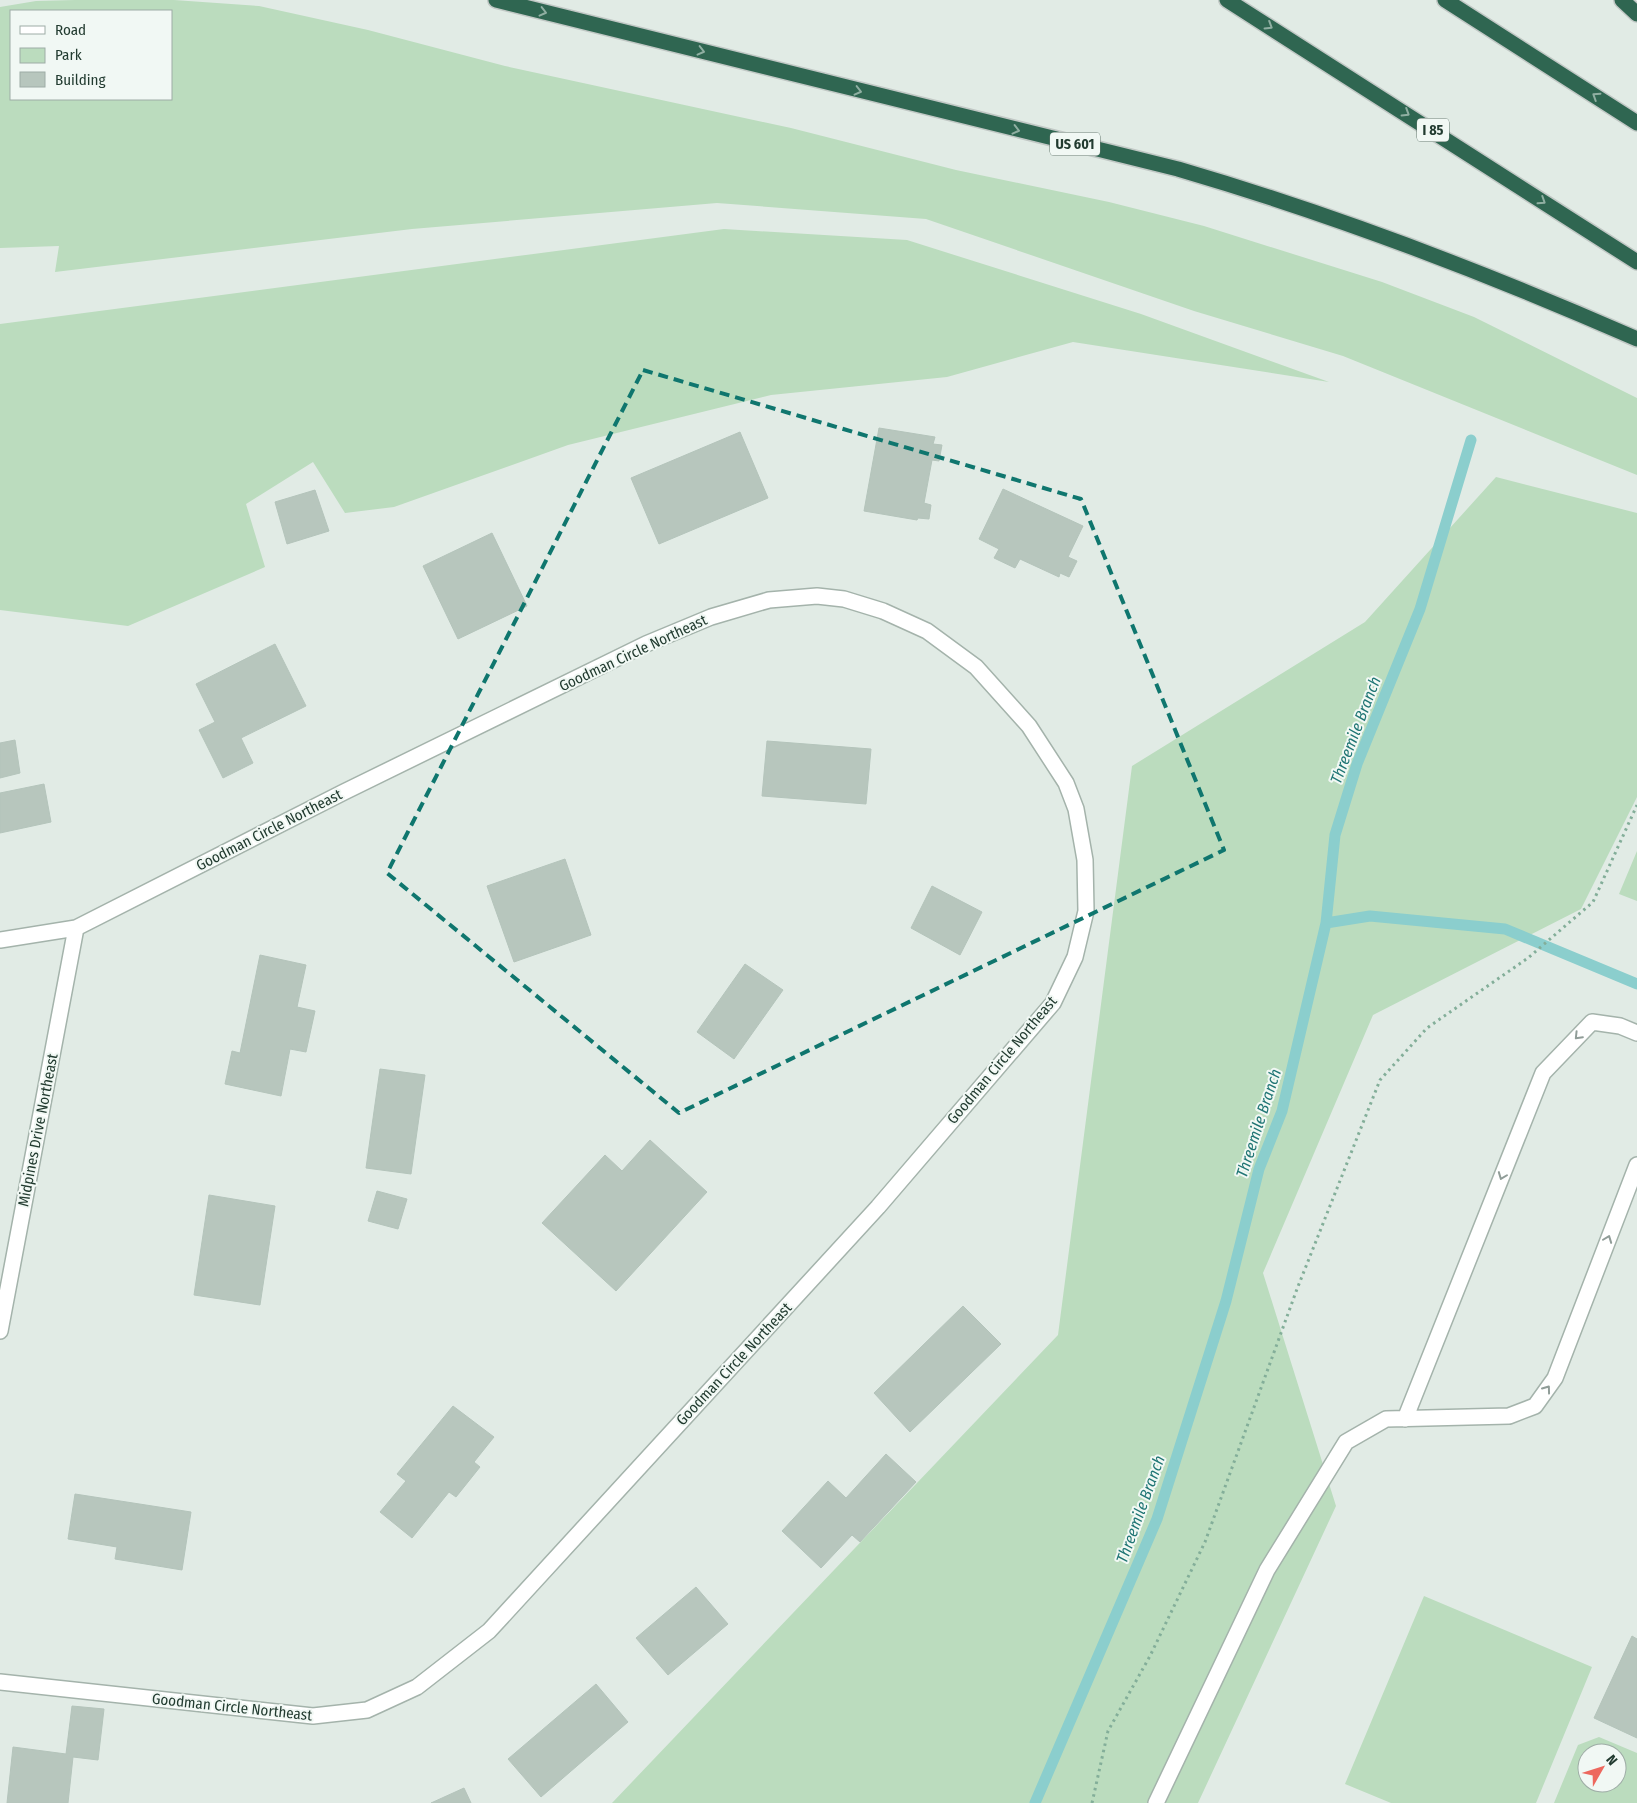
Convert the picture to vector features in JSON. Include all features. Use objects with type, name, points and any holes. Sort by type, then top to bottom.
[{"type":"highway","name":"US 601","points":[[496,0],[1178,168],[1258,192],[1411,245],[1637,339]]},
{"type":"highway","name":"I 85","points":[[1227,0],[1637,262]]},
{"type":"highway","points":[[1445,0],[1637,122]]},
{"type":"highway","points":[[1622,0],[1637,14]]},
{"type":"street","name":"Goodman Circle Northeast","points":[[0,940],[76,928],[344,792],[646,644],[711,617],[770,600],[817,596],[844,599],[883,611],[927,631],[976,667],[1029,726],[1066,783],[1076,809],[1085,860],[1086,911],[1075,958],[1053,1003],[878,1207],[488,1631],[418,1687],[367,1710],[313,1716],[0,1682]]},
{"type":"street","name":"Midpines Drive Northeast","points":[[0,1332],[76,928]]},
{"type":"street","points":[[1405,1419],[1543,1073],[1592,1022],[1620,1026],[1637,1033]]},
{"type":"street","points":[[1156,1803],[1267,1570],[1346,1442],[1386,1419],[1509,1416],[1535,1406],[1555,1378],[1637,1165]]},
{"type":"path","points":[[1092,1803],[1108,1731],[1150,1656],[1205,1542],[1297,1289],[1380,1080],[1427,1028],[1528,958],[1593,902],[1637,805]]},
{"type":"highlighted area","points":[[643,370],[1081,499],[1224,850],[679,1113],[387,873]]},
{"type":"green space","points":[[75,0],[174,0],[259,6],[368,30],[505,66],[791,128],[956,170],[1109,202],[1204,226],[1382,282],[1474,317],[1637,398],[1637,475],[1343,356],[1194,311],[926,219],[717,203],[412,229],[55,272],[59,246],[0,248],[0,7],[36,1]]},
{"type":"green space","points":[[724,229],[907,240],[1141,314],[1329,382],[1073,342],[947,377],[771,395],[568,445],[394,507],[345,513],[313,462],[246,504],[265,567],[128,626],[0,610],[0,324]]},
{"type":"green space","points":[[1496,477],[1637,513],[1637,797],[1581,909],[1373,1015],[1263,1273],[1336,1506],[1198,1803],[612,1803],[1058,1335],[1132,766],[1365,622]]},
{"type":"green space","points":[[1637,851],[1637,901],[1619,894]]},
{"type":"green space","points":[[1424,1596],[1592,1667],[1536,1803],[1391,1803],[1345,1784]]},
{"type":"green space","points":[[1599,1737],[1613,1743],[1583,1743]]},
{"type":"green space","points":[[1577,1747],[1577,1793],[1627,1793],[1627,1749],[1637,1753],[1637,1803],[1554,1803]]},
{"type":"building","points":[[879,428],[935,437],[933,444],[942,445],[939,461],[932,460],[924,503],[931,505],[929,519],[918,518],[917,520],[864,511]]},
{"type":"building","points":[[740,432],[768,498],[659,544],[631,478]]},
{"type":"building","points":[[1003,489],[1083,526],[1068,557],[1077,561],[1069,577],[1060,573],[1059,577],[1020,559],[1015,568],[994,558],[999,549],[979,539]]},
{"type":"building","points":[[315,490],[329,531],[287,544],[275,502]]},
{"type":"building","points":[[492,533],[527,606],[458,639],[423,566]]},
{"type":"building","points":[[275,644],[306,706],[241,738],[253,763],[223,778],[199,730],[215,722],[196,684]]},
{"type":"building","points":[[15,740],[20,773],[0,778],[0,743]]},
{"type":"building","points":[[767,741],[871,749],[866,804],[762,796]]},
{"type":"building","points":[[44,784],[51,822],[0,833],[0,793]]},
{"type":"building","points":[[565,859],[591,935],[514,962],[487,886]]},
{"type":"building","points":[[932,886],[982,912],[960,955],[911,928]]},
{"type":"building","points":[[260,955],[306,965],[297,1007],[315,1011],[306,1052],[290,1049],[281,1096],[225,1084],[232,1051],[240,1053]]},
{"type":"building","points":[[745,964],[783,990],[734,1059],[697,1032]]},
{"type":"building","points":[[380,1069],[425,1075],[411,1174],[366,1168]]},
{"type":"building","points":[[650,1140],[707,1192],[616,1291],[542,1223],[605,1155],[622,1171]]},
{"type":"building","points":[[377,1191],[407,1199],[398,1229],[368,1221]]},
{"type":"building","points":[[209,1195],[275,1206],[260,1305],[194,1295]]},
{"type":"building","points":[[963,1306],[1001,1344],[910,1432],[874,1393]]},
{"type":"building","points":[[453,1406],[494,1437],[474,1462],[480,1467],[456,1497],[449,1492],[412,1538],[380,1512],[406,1481],[397,1474]]},
{"type":"building","points":[[886,1454],[916,1482],[860,1542],[852,1535],[821,1568],[782,1531],[828,1481],[846,1498]]},
{"type":"building","points":[[75,1494],[191,1512],[182,1570],[115,1559],[117,1547],[68,1539]]},
{"type":"building","points":[[696,1587],[728,1624],[668,1675],[636,1638]]},
{"type":"building","points":[[1632,1636],[1637,1639],[1637,1738],[1594,1718]]},
{"type":"building","points":[[596,1684],[628,1722],[541,1797],[508,1759]]},
{"type":"building","points":[[72,1706],[104,1709],[98,1760],[73,1757],[68,1803],[7,1803],[13,1747],[66,1754]]},
{"type":"building","points":[[464,1788],[471,1803],[431,1803]]},
{"type":"waterway","name":"Threemile Branch","points":[[1035,1803],[1157,1519],[1226,1301],[1259,1169],[1282,1111],[1326,923],[1335,835],[1357,764],[1420,609],[1471,440]]},
{"type":"waterway","points":[[1326,923],[1370,916],[1505,929],[1637,984]]}]
